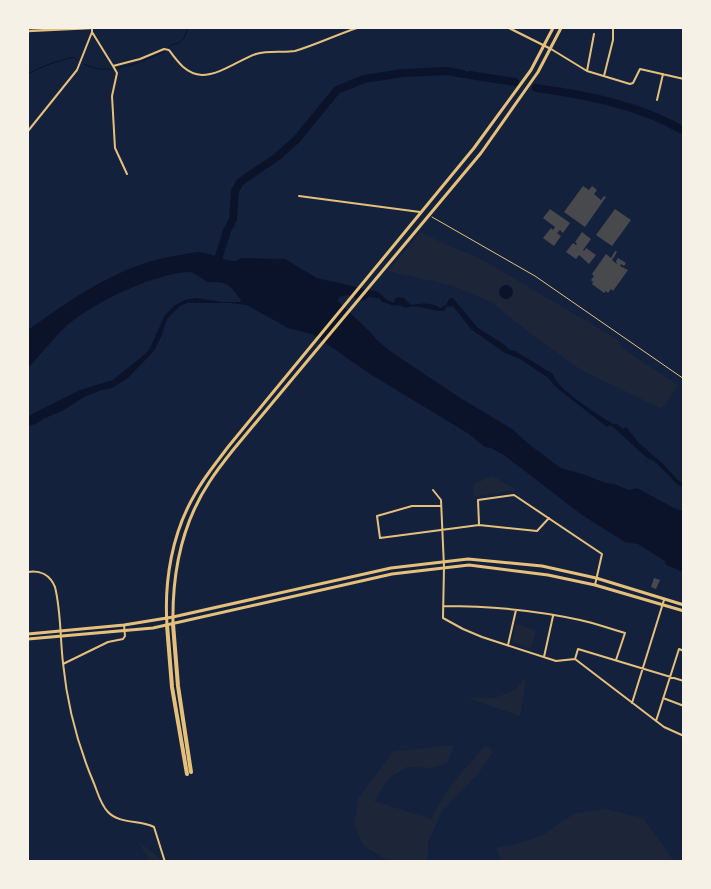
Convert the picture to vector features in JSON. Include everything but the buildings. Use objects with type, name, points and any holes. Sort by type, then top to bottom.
[{"type":"highway","points":[[167,625],[172,687],[189,773],[178,686],[173,624]]},
{"type":"main road","points":[[167,625],[168,578],[177,534],[194,495],[204,479],[228,446],[474,148],[531,70],[553,28]]},
{"type":"main road","points":[[173,624],[175,576],[182,541],[194,511],[210,481],[233,450],[481,153],[518,102],[551,49],[561,28]]},
{"type":"main road","points":[[28,634],[124,625],[173,618],[391,568],[468,559],[542,566],[596,578],[684,605]]},
{"type":"main road","points":[[28,639],[125,632],[173,624],[392,574],[469,565],[548,575],[595,585],[684,611]]},
{"type":"street","points":[[28,31],[91,28],[117,73],[112,96],[115,148],[127,174]]},
{"type":"street","points":[[113,66],[140,59],[164,49],[169,50],[179,64],[189,71],[204,75],[259,53],[293,51],[356,28]]},
{"type":"street","points":[[509,28],[551,49],[587,71],[604,76],[632,84],[640,69],[684,79]]},
{"type":"street","points":[[604,76],[613,40],[613,28]]},
{"type":"street","points":[[28,130],[77,70],[92,32]]},
{"type":"street","points":[[587,71],[594,34]]},
{"type":"street","points":[[657,100],[663,74]]},
{"type":"street","points":[[300,196],[422,212]]},
{"type":"street","points":[[433,490],[441,500],[444,567],[443,618],[462,629],[556,661],[575,659],[664,727],[684,736]]},
{"type":"street","points":[[479,524],[478,500],[514,495],[602,554],[595,585]]},
{"type":"street","points":[[441,506],[412,506],[377,516],[380,538],[479,524],[537,531],[549,518]]},
{"type":"street","points":[[28,572],[42,574],[53,582],[57,593],[63,664],[78,739],[85,762],[106,809],[115,817],[127,821],[147,823],[154,827],[165,862]]},
{"type":"street","points":[[632,703],[664,599]]},
{"type":"street","points":[[443,606],[487,606],[516,610],[580,620],[624,633],[616,660]]},
{"type":"street","points":[[508,645],[516,610]]},
{"type":"street","points":[[544,657],[553,616]]},
{"type":"street","points":[[63,664],[108,642],[123,639],[124,625]]},
{"type":"street","points":[[575,659],[578,649],[684,681]]},
{"type":"street","points":[[656,721],[679,649],[684,650]]},
{"type":"street","points":[[663,698],[684,706]]},
{"type":"path","points":[[429,215],[535,276],[684,379]]},
{"type":"shaded area","points":[[420,233],[481,259],[617,339],[622,348],[678,385],[662,409],[581,370],[491,302],[453,286],[388,271]]},
{"type":"shaded area","points":[[197,252],[207,253],[231,261],[241,258],[285,259],[317,278],[378,292],[394,303],[398,297],[404,298],[411,305],[427,304],[440,308],[446,305],[449,299],[453,298],[478,328],[510,350],[515,351],[553,374],[562,387],[589,408],[613,424],[617,424],[623,429],[626,427],[639,443],[683,483],[683,488],[613,427],[609,425],[607,427],[557,388],[547,377],[520,359],[505,353],[472,330],[453,306],[446,307],[444,311],[416,306],[406,308],[382,302],[379,298],[368,297],[364,301],[348,295],[339,297],[338,301],[390,351],[462,399],[512,429],[561,468],[629,490],[637,488],[683,511],[683,572],[666,565],[665,561],[638,544],[625,542],[582,515],[504,455],[485,447],[469,434],[370,374],[314,335],[288,328],[247,305],[187,303],[180,306],[167,319],[154,351],[128,378],[112,388],[86,396],[62,411],[28,426],[28,416],[80,390],[113,380],[145,354],[149,350],[165,315],[175,305],[185,300],[196,298],[222,302],[240,302],[241,300],[233,289],[227,285],[220,282],[209,282],[191,272],[157,278],[103,301],[72,321],[28,368],[28,330],[71,301],[115,275],[154,260]]},
{"type":"shaded area","points":[[506,285],[511,287],[513,292],[511,297],[506,299],[501,297],[499,292],[501,287]]},
{"type":"shaded area","points":[[493,476],[516,490],[474,497],[473,484]]},
{"type":"shaded area","points":[[516,624],[536,630],[531,649],[512,641]]},
{"type":"shaded area","points":[[526,677],[520,716],[467,698],[494,698],[515,690]]},
{"type":"shaded area","points":[[454,745],[448,762],[434,768],[407,767],[389,778],[374,801],[431,819],[450,786],[486,745],[493,752],[478,774],[442,811],[428,843],[427,861],[395,861],[383,858],[363,845],[354,824],[359,797],[394,751]]},
{"type":"shaded area","points":[[606,809],[643,818],[674,861],[501,861],[496,848],[517,844],[543,835],[575,813]]},
{"type":"shaded area","points":[[137,840],[163,861],[150,861]]},
{"type":"waterway","points":[[118,68],[138,63],[166,51],[171,45],[179,43],[184,38],[188,28]]},
{"type":"waterway","points":[[28,74],[62,60],[74,57],[77,60]]},
{"type":"waterway","points":[[84,64],[90,67],[110,69]]},
{"type":"waterway","points":[[214,265],[233,219],[235,191],[240,182],[277,157],[297,139],[337,90],[364,79],[403,73],[447,71],[463,74]]},
{"type":"waterway","points":[[470,75],[515,82]]},
{"type":"waterway","points":[[536,88],[612,102],[649,114],[684,131]]}]
